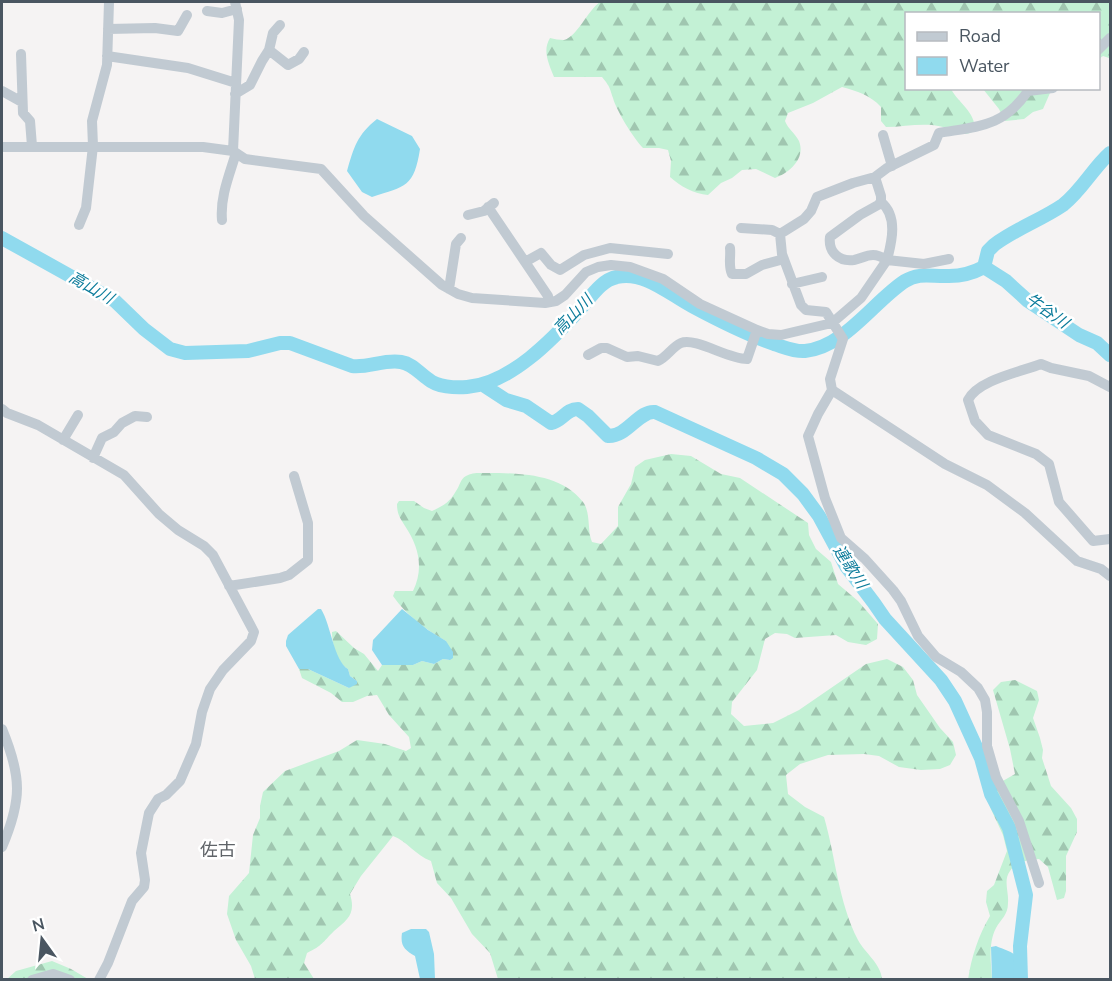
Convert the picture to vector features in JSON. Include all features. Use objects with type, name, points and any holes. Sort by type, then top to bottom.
[{"type":"street","points":[[79,225],[86,207],[93,146],[92,121],[107,65],[109,2]]},
{"type":"street","points":[[207,11],[222,13],[236,5],[239,20],[234,152],[223,195],[222,220]]},
{"type":"street","points":[[108,29],[155,28],[178,31],[187,15]]},
{"type":"street","points":[[107,56],[188,68],[236,88],[250,85],[269,50],[273,33],[280,25]]},
{"type":"street","points":[[269,50],[288,65],[299,59],[304,52]]},
{"type":"street","points":[[21,54],[23,113],[30,121],[32,146]]},
{"type":"street","points":[[780,234],[804,219],[811,211],[817,197],[875,177],[934,145],[939,132],[970,128],[1000,119],[1011,112],[1028,91],[1036,90]]},
{"type":"street","points":[[2,92],[22,102]]},
{"type":"street","points":[[883,135],[892,166]]},
{"type":"street","points":[[2,147],[203,147],[234,152],[245,159],[321,169],[364,216],[448,289],[458,294],[472,298],[556,301],[565,295],[586,272],[611,265],[630,267],[663,279],[700,304],[755,335],[781,335],[832,323],[861,298],[886,260],[893,234],[886,206],[881,202]]},
{"type":"street","points":[[875,177],[881,202]]},
{"type":"street","points":[[881,202],[830,237],[834,254],[842,259],[854,260],[874,255],[886,260],[924,264],[949,259]]},
{"type":"street","points":[[468,215],[484,212],[491,205],[548,296],[549,302]]},
{"type":"street","points":[[741,228],[772,230],[780,234]]},
{"type":"street","points":[[780,234],[784,259],[801,305],[806,310],[826,312],[843,339],[830,379],[831,390],[808,436],[825,498],[841,538],[865,559],[893,590],[918,636],[929,650],[936,657],[961,672],[978,688],[985,700],[987,746],[996,777],[1019,821],[1039,883]]},
{"type":"street","points":[[448,289],[456,244],[460,238]]},
{"type":"street","points":[[525,262],[541,253],[551,265],[560,270],[584,255],[610,248],[668,254]]},
{"type":"street","points":[[730,248],[732,274],[746,274],[762,265],[784,259]]},
{"type":"street","points":[[792,284],[822,277]]},
{"type":"street","points":[[588,355],[601,348],[607,348],[627,357],[638,356],[658,361],[679,345],[688,342],[726,356],[744,359],[749,357],[755,335]]},
{"type":"street","points":[[1110,387],[1089,376],[1041,364],[985,383],[971,394],[968,400],[975,421],[988,435],[1036,454],[1049,464],[1059,502],[1093,541],[1110,539]]},
{"type":"street","points":[[831,390],[945,464],[987,485],[1025,513],[1077,561],[1101,569],[1110,576]]},
{"type":"street","points":[[2,409],[124,475],[159,514],[213,555],[251,626],[253,638],[223,670],[210,689],[201,712],[196,744],[180,781],[158,800],[149,813],[141,853],[144,886],[132,901],[99,980]]},
{"type":"street","points":[[63,440],[78,415]]},
{"type":"street","points":[[93,458],[98,443],[122,423],[135,416],[147,417]]},
{"type":"street","points":[[229,585],[280,578],[289,575],[308,560],[308,524],[294,476]]},
{"type":"street","points":[[2,729],[13,759],[17,805],[2,847]]},
{"type":"street","points":[[32,980],[53,974],[70,980]]},
{"type":"green space","points":[[600,2],[1110,2],[1110,63],[1109,58],[1103,56],[1100,58],[1100,12],[905,12],[905,90],[952,90],[970,113],[975,130],[963,134],[929,125],[886,127],[881,121],[881,107],[877,103],[863,94],[842,87],[813,103],[788,113],[785,121],[799,141],[801,148],[798,159],[791,169],[775,178],[756,169],[742,170],[721,183],[708,195],[688,189],[670,177],[671,161],[668,150],[643,148],[621,117],[609,87],[602,77],[554,77],[546,53],[550,38],[564,40],[569,38]]},
{"type":"green space","points":[[984,90],[1059,90],[1050,93],[1043,109],[1033,112],[1024,119],[1005,121],[999,109]]},
{"type":"green space","points":[[671,454],[691,456],[721,474],[740,478],[808,523],[809,535],[816,549],[831,562],[838,584],[858,601],[878,624],[877,639],[866,645],[848,642],[836,635],[795,638],[787,634],[775,633],[765,639],[757,670],[732,702],[731,714],[744,726],[773,723],[799,710],[866,664],[887,659],[903,667],[913,680],[917,695],[940,728],[953,742],[956,755],[950,765],[940,769],[921,770],[899,767],[879,756],[864,754],[828,755],[800,764],[786,775],[788,794],[805,807],[824,817],[851,925],[861,945],[879,968],[882,979],[498,979],[490,953],[472,934],[451,898],[437,883],[431,861],[393,836],[361,876],[350,894],[352,907],[350,916],[322,943],[307,953],[304,963],[314,979],[255,979],[251,966],[236,940],[227,914],[229,896],[249,873],[253,835],[260,818],[263,792],[285,771],[339,751],[357,740],[385,744],[406,751],[411,748],[409,737],[389,715],[377,695],[367,696],[353,702],[342,702],[331,693],[302,678],[299,669],[308,669],[349,688],[357,681],[350,676],[348,669],[336,653],[332,632],[336,631],[364,654],[378,671],[382,665],[413,665],[422,661],[434,664],[443,659],[449,660],[446,641],[417,622],[393,596],[395,591],[413,591],[419,566],[414,542],[398,513],[399,501],[414,501],[432,511],[449,501],[462,479],[471,474],[514,474],[540,477],[564,486],[583,502],[587,511],[592,542],[601,544],[618,526],[618,507],[631,484],[635,467],[645,460]]},
{"type":"green space","points":[[1015,680],[1037,691],[1039,700],[1033,718],[1043,750],[1042,758],[1051,786],[1071,808],[1077,819],[1077,832],[1066,856],[1064,898],[1057,900],[1048,867],[1039,859],[1019,863],[1010,871],[1007,882],[1007,911],[996,928],[992,940],[992,979],[968,980],[976,947],[990,916],[986,902],[987,891],[994,885],[1007,851],[1003,835],[990,807],[988,793],[994,786],[1015,774],[993,690],[1001,682]]},
{"type":"green space","points":[[52,961],[88,979],[6,980],[16,971]]},
{"type":"water","points":[[377,119],[412,136],[420,149],[415,171],[406,183],[372,197],[362,192],[347,171],[357,142],[365,130]]},
{"type":"water","points":[[318,609],[321,609],[324,616],[339,658],[348,669],[350,676],[357,681],[357,684],[349,688],[308,669],[299,669],[286,646],[288,635]]},
{"type":"water","points":[[402,609],[446,641],[453,652],[453,658],[443,659],[434,664],[422,661],[413,665],[382,665],[372,650],[373,640]]},
{"type":"water","points":[[411,929],[426,929],[429,932],[434,954],[435,979],[420,979],[415,956],[406,950],[403,944],[402,933]]},
{"type":"water","points":[[996,946],[1018,957],[1027,979],[992,979],[991,947]]},
{"type":"waterway","name":"高山川","points":[[2,238],[115,301],[144,329],[170,349],[185,353],[248,351],[280,343],[290,343],[352,366],[401,362],[436,384],[467,387],[483,384],[515,369],[544,346],[601,285],[617,277],[627,276],[647,280],[722,322],[774,344],[801,351],[820,348],[846,332],[910,278],[958,275],[984,267],[988,251],[994,245],[1063,205],[1110,153]]},
{"type":"waterway","name":"牛谷川","points":[[984,267],[1006,281],[1028,301],[1079,335],[1097,343],[1110,355]]},
{"type":"waterway","name":"連歌川","points":[[483,385],[506,400],[526,406],[551,423],[570,411],[578,409],[608,436],[621,432],[649,412],[655,412],[756,458],[783,474],[803,494],[819,516],[846,566],[885,619],[941,680],[955,701],[981,758],[991,794],[1009,828],[1026,895],[1020,946],[1021,980]]},
{"type":"district","name":"佐古","points":[[218,850]]}]
